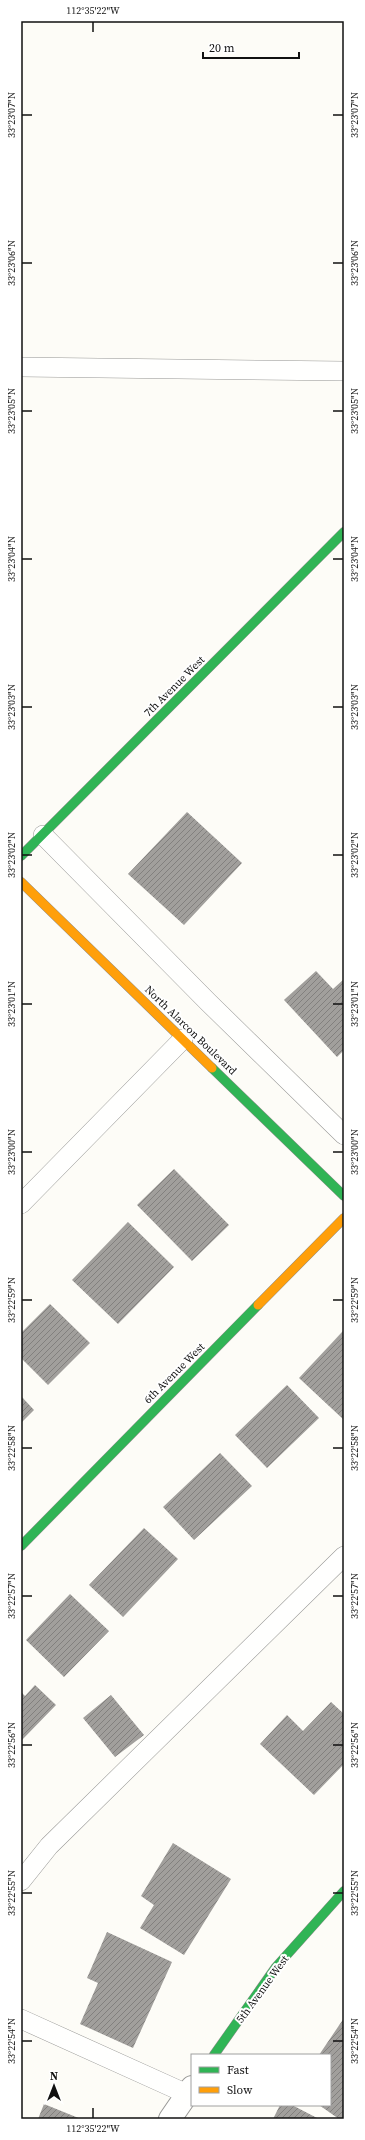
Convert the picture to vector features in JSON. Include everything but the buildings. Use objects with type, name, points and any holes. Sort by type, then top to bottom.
[{"type":"street","name":"7th Avenue West","points":[[21,856],[344,532]]},
{"type":"street","name":"North Alarcon Boulevard","points":[[21,882],[344,1196]]},
{"type":"street","name":"6th Avenue West","points":[[21,1546],[344,1218]]},
{"type":"street","name":"5th Avenue West","points":[[215,2054],[276,1967],[344,1891]]},
{"type":"street","points":[[170,2119],[190,2091]]},
{"type":"lane","points":[[21,367],[344,371]]},
{"type":"lane","points":[[42,835],[208,1002],[344,1135]]},
{"type":"lane","points":[[21,1204],[183,1039]]},
{"type":"lane","points":[[21,1881],[49,1846],[344,1556]]},
{"type":"lane","points":[[21,2019],[190,2091]]},
{"type":"traffic: fast","points":[[21,856],[344,532]]},
{"type":"traffic: fast","points":[[212,1068],[344,1196]]},
{"type":"traffic: fast","points":[[21,1546],[258,1305]]},
{"type":"traffic: fast","points":[[215,2054],[276,1967],[344,1891]]},
{"type":"traffic: slow","points":[[21,882],[212,1068]]},
{"type":"traffic: slow","points":[[258,1305],[344,1218]]}]
